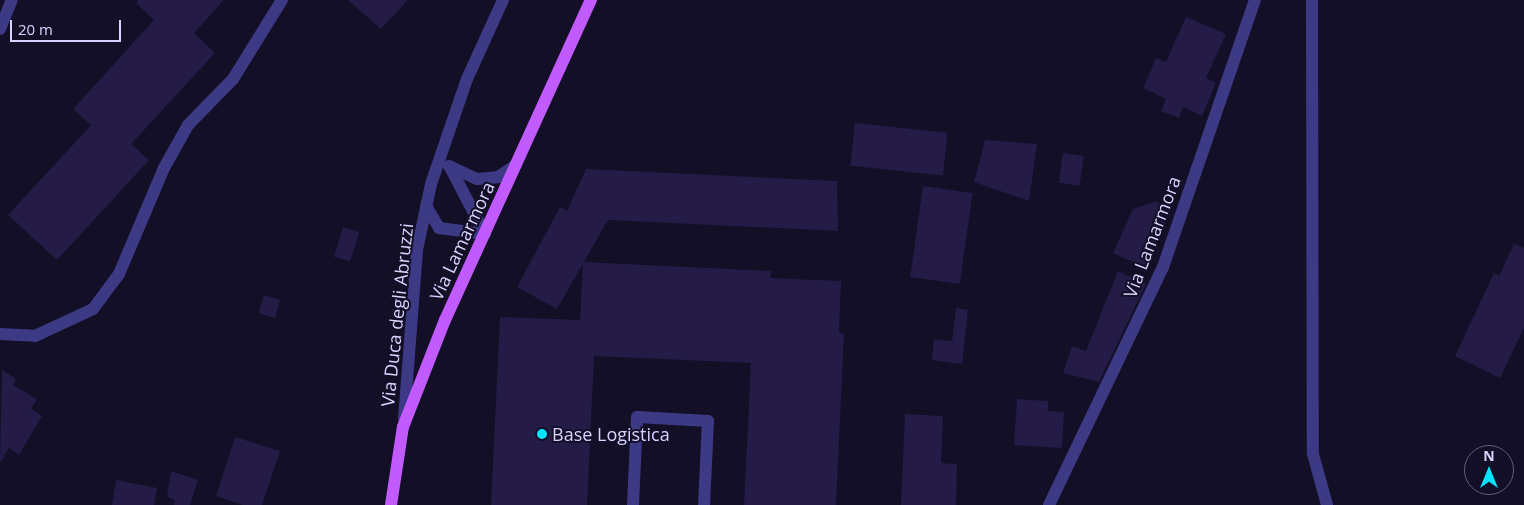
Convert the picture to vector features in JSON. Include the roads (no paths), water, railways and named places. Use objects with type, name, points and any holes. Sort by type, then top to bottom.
[{"type":"main road","name":"Via Lamarmora","points":[[391,505],[403,427],[485,234],[591,0]]},
{"type":"street","points":[[0,29],[12,0]]},
{"type":"street","points":[[0,334],[35,336],[94,309],[119,274],[164,168],[188,125],[233,79],[282,0]]},
{"type":"street","name":"Via Duca degli Abruzzi","points":[[403,427],[417,250],[426,206],[445,144],[503,0]]},
{"type":"street","name":"Via Lamarmora","points":[[1048,505],[1164,267],[1255,0]]},
{"type":"street","points":[[1312,0],[1313,454],[1327,505]]},
{"type":"street","points":[[445,144],[450,167],[485,234]]},
{"type":"street","points":[[450,167],[477,179],[498,177],[516,165]]},
{"type":"street","name":"Via Duca degli Abruzzi","points":[[426,206],[439,228],[485,234]]},
{"type":"street","points":[[633,505],[637,417],[708,421],[704,505]]},
{"type":"place","name":"Base Logistica","points":[[542,434]]}]
